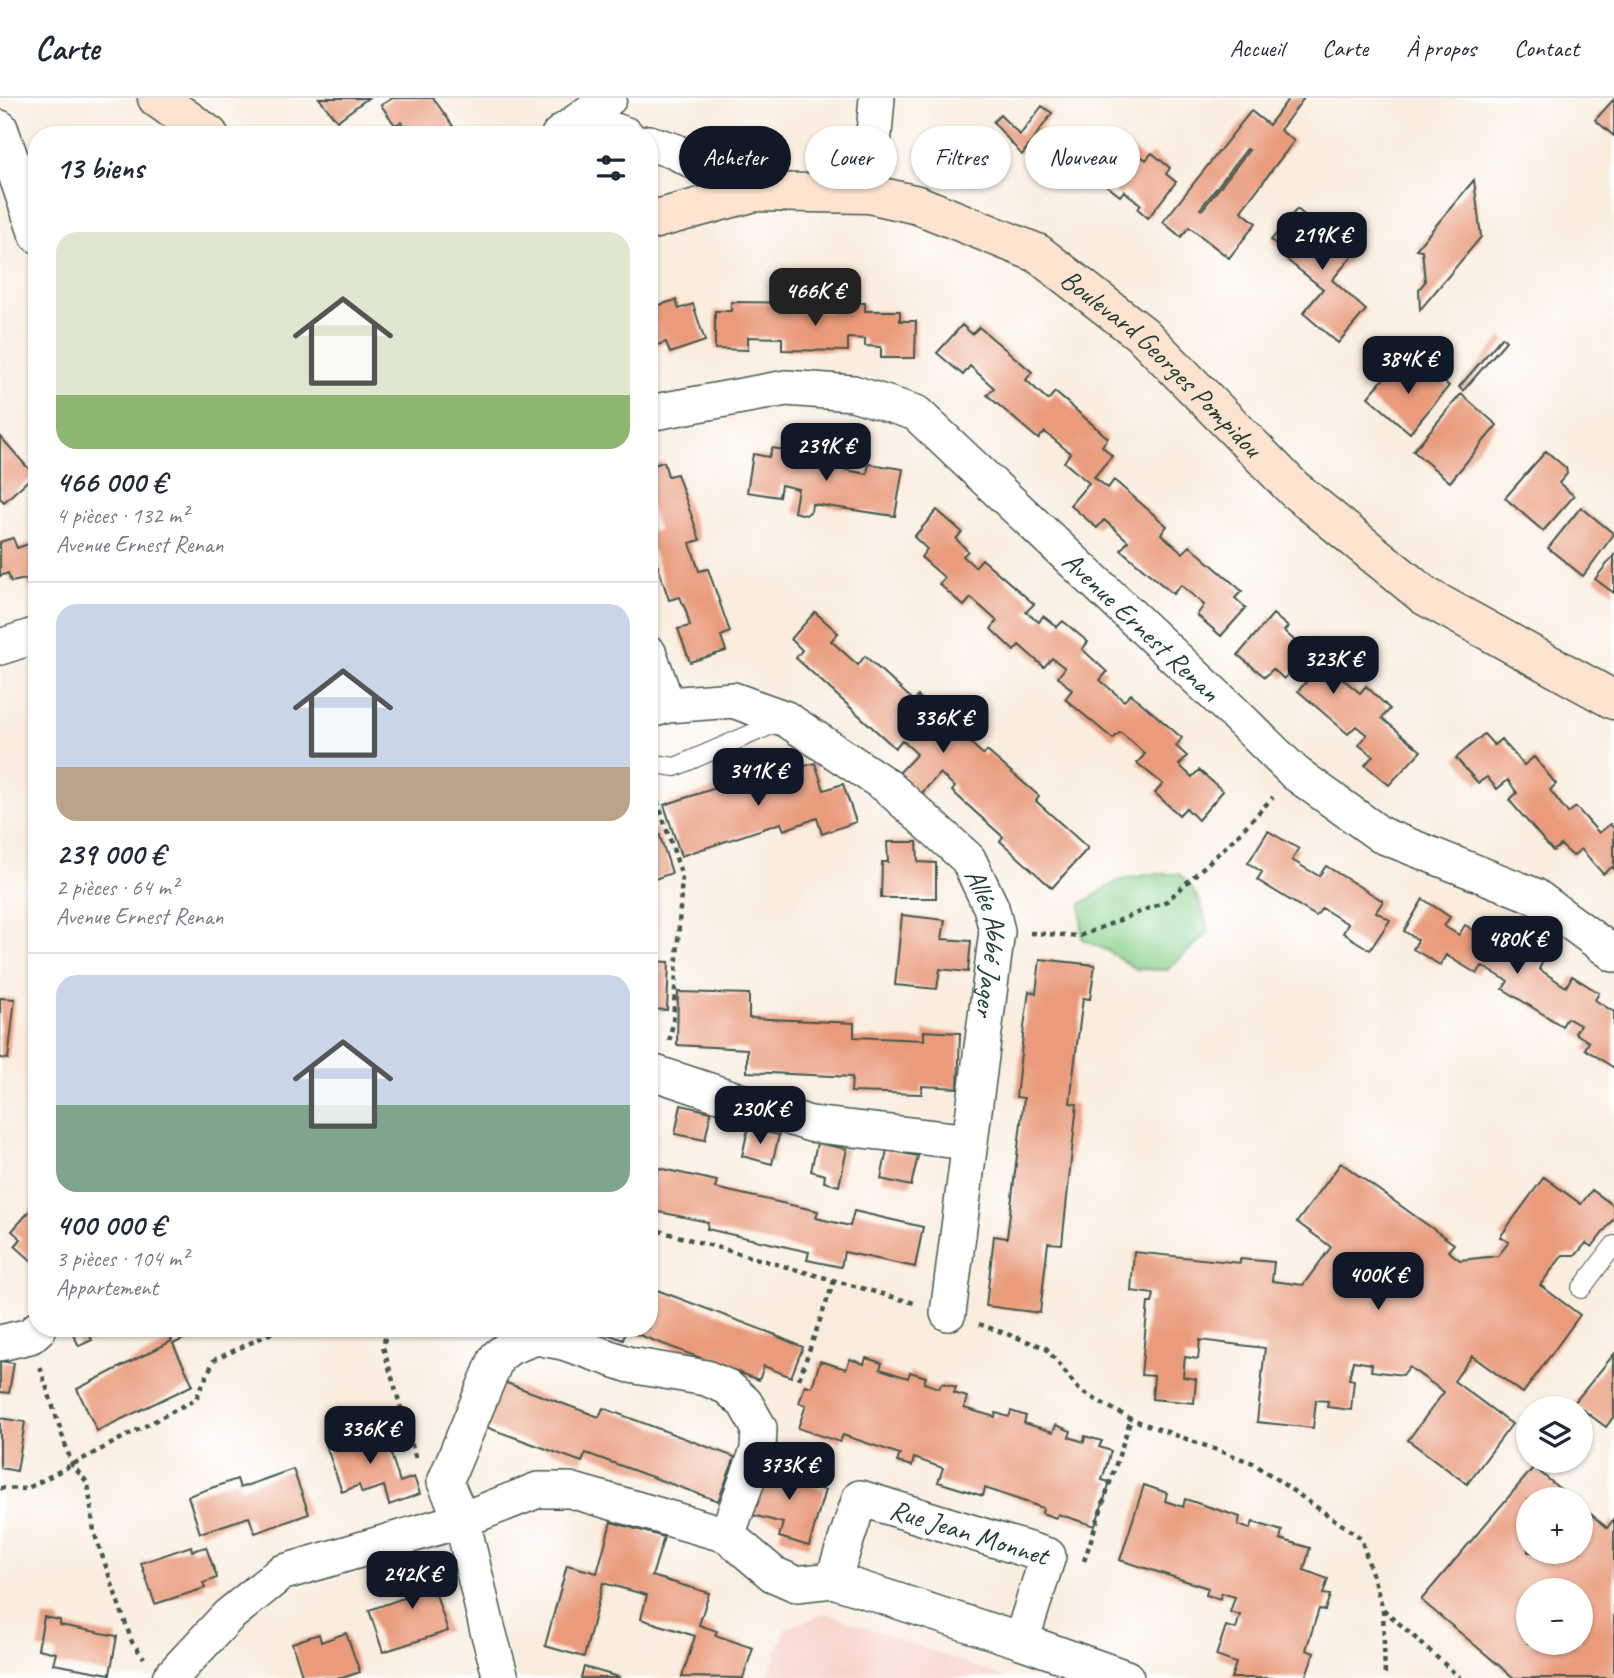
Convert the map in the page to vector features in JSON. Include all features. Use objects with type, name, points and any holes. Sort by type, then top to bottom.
[{"type":"main road","points":[[157,98],[196,126]]},
{"type":"main road","name":"Boulevard Georges Pompidou","points":[[658,219],[755,192],[869,194],[918,205],[1037,253],[1143,335],[1294,489],[1425,596],[1614,700]]},
{"type":"street","points":[[571,126],[609,98]]},
{"type":"street","points":[[869,194],[877,98]]},
{"type":"street","points":[[0,128],[28,209]]},
{"type":"street","points":[[658,146],[674,151],[755,192]]},
{"type":"street","name":"Avenue Ernest Renan","points":[[658,411],[786,388],[853,393],[916,413],[1295,773],[1381,835],[1535,896],[1614,954]]},
{"type":"street","points":[[0,648],[28,638]]},
{"type":"street","name":"Allée Abbé Jager","points":[[658,708],[733,700],[786,719],[887,786],[968,859],[991,906],[997,931],[948,1313]]},
{"type":"street","points":[[658,1074],[810,1124],[970,1142]]},
{"type":"street","points":[[502,1678],[462,1520],[445,1482],[497,1357],[510,1347],[537,1337],[564,1342],[630,1365],[706,1378],[727,1387],[745,1403],[759,1428],[758,1450],[727,1535]]},
{"type":"street","points":[[158,1669],[281,1573],[462,1520],[538,1490],[570,1490],[727,1535],[773,1574],[796,1584],[833,1580],[1126,1678]]},
{"type":"street","name":"Rue Jean Monnet","points":[[833,1580],[860,1498],[1048,1556],[1021,1641]]},
{"type":"lane","points":[[658,764],[675,767],[786,719]]},
{"type":"lane","points":[[1581,1289],[1614,1245]]},
{"type":"path","points":[[997,931],[1080,936],[1167,901],[1235,838],[1295,773]]},
{"type":"path","points":[[658,802],[682,876],[673,1022],[658,1067]]},
{"type":"path","points":[[658,1231],[948,1313],[1046,1348],[1080,1391],[1132,1419],[1253,1463],[1362,1538],[1383,1609],[1385,1678]]},
{"type":"path","points":[[799,1378],[834,1281]]},
{"type":"path","points":[[23,1336],[72,1465],[88,1483],[94,1532],[132,1642],[158,1669]]},
{"type":"path","points":[[0,1488],[26,1489],[196,1399],[214,1360],[263,1337]]},
{"type":"path","points":[[385,1337],[383,1347],[419,1468],[445,1482]]},
{"type":"path","points":[[1080,1572],[1132,1419]]},
{"type":"path","points":[[1383,1609],[1460,1678]]},
{"type":"shaded area","points":[[826,1613],[1007,1678],[767,1678],[785,1629]]},
{"type":"green space","points":[[1149,874],[1179,874],[1191,887],[1202,908],[1208,933],[1167,970],[1136,969],[1108,951],[1082,939],[1081,904],[1118,881]]},
{"type":"building","points":[[319,98],[368,98],[337,121]]},
{"type":"building","points":[[393,98],[433,98],[453,126],[404,126],[401,122],[395,125],[381,105]]},
{"type":"building","points":[[1289,98],[1304,98],[1280,130],[1294,141],[1241,211],[1256,223],[1229,258],[1189,227],[1181,237],[1163,222],[1251,111],[1269,125]],"holes":[[[1247,149],[1249,150],[1202,210],[1200,209]]]},
{"type":"building","points":[[1614,99],[1614,136],[1595,120]]},
{"type":"building","points":[[1042,106],[1052,113],[1043,126],[1027,126]]},
{"type":"building","points":[[1000,115],[1011,126],[997,126],[993,122]]},
{"type":"building","points":[[1011,126],[1020,135],[1025,128],[1025,151],[1022,155],[1011,142]]},
{"type":"building","points":[[1152,153],[1170,168],[1166,174],[1176,182],[1148,218],[1138,209],[1141,205],[1124,191],[1120,196],[1111,189],[1140,189],[1140,155],[1146,160]]},
{"type":"building","points":[[1474,180],[1481,237],[1420,310],[1419,289],[1425,282],[1422,250],[1416,249]]},
{"type":"building","points":[[1297,209],[1335,240],[1342,233],[1360,247],[1332,280],[1366,310],[1338,343],[1303,313],[1323,289],[1286,259],[1289,255],[1271,240]]},
{"type":"building","points":[[676,300],[679,309],[693,304],[705,341],[670,353],[666,342],[658,345],[658,305]]},
{"type":"building","points":[[731,302],[800,303],[800,311],[831,312],[830,303],[865,303],[865,311],[900,311],[900,321],[916,321],[915,358],[881,358],[881,347],[865,346],[865,339],[848,338],[848,351],[782,350],[782,338],[748,337],[748,350],[715,349],[715,311],[731,311]]},
{"type":"building","points":[[962,325],[972,334],[979,327],[1032,372],[1026,380],[1048,400],[1055,392],[1108,438],[1102,446],[1112,456],[1094,477],[1108,488],[1114,480],[1167,526],[1161,534],[1183,553],[1190,546],[1242,591],[1235,598],[1246,608],[1221,636],[1197,615],[1204,605],[1181,585],[1173,594],[1121,550],[1128,541],[1116,530],[1104,520],[1097,528],[1070,505],[1089,483],[1064,462],[1070,453],[1045,432],[1038,439],[987,395],[994,388],[970,366],[963,375],[937,353]]},
{"type":"building","points":[[1502,337],[1506,341],[1463,391],[1459,387]]},
{"type":"building","points":[[1398,362],[1420,381],[1429,370],[1449,386],[1410,433],[1368,397]]},
{"type":"building","points":[[1461,394],[1497,425],[1450,482],[1413,451]]},
{"type":"building","points":[[0,436],[28,468],[28,480],[4,502],[0,498]]},
{"type":"building","points":[[772,448],[837,458],[836,468],[867,474],[869,464],[903,469],[895,516],[812,504],[811,511],[806,515],[794,512],[798,489],[781,485],[779,497],[747,492],[753,454],[769,457]]},
{"type":"building","points":[[1546,451],[1566,468],[1567,474],[1559,483],[1574,496],[1543,531],[1505,498]]},
{"type":"building","points":[[664,462],[668,476],[677,474],[700,540],[690,543],[699,571],[708,569],[730,632],[721,636],[726,651],[690,662],[678,629],[690,626],[686,611],[680,597],[669,600],[658,566],[658,464]]},
{"type":"building","points":[[1581,507],[1614,534],[1583,576],[1548,548]]},
{"type":"building","points":[[937,510],[962,532],[956,539],[968,551],[963,556],[975,567],[982,559],[1034,604],[1026,612],[1039,622],[1043,616],[1057,627],[1063,621],[1088,642],[1082,649],[1107,672],[1100,680],[1124,701],[1131,694],[1182,738],[1176,746],[1187,756],[1179,765],[1192,777],[1199,770],[1223,791],[1198,820],[1186,808],[1179,815],[1155,793],[1163,784],[1137,763],[1145,754],[1133,743],[1120,732],[1113,739],[1065,699],[1072,690],[1058,677],[1065,668],[1052,658],[1044,667],[1019,645],[1014,651],[991,629],[997,621],[971,598],[964,606],[939,584],[945,578],[921,557],[927,549],[914,537]]},
{"type":"building","points":[[13,538],[17,548],[28,544],[28,584],[26,579],[11,582],[8,573],[0,576],[0,542]]},
{"type":"building","points":[[1614,555],[1614,593],[1595,579]]},
{"type":"building","points":[[815,612],[838,633],[831,641],[858,665],[865,656],[914,701],[918,696],[984,755],[987,751],[1039,796],[1036,801],[1088,848],[1052,888],[1000,841],[1003,837],[952,791],[955,787],[940,773],[920,795],[898,774],[917,754],[902,740],[895,748],[796,658],[802,650],[791,639]]},
{"type":"building","points":[[1273,614],[1288,627],[1284,631],[1307,652],[1316,642],[1343,666],[1337,674],[1360,693],[1366,686],[1390,709],[1382,718],[1421,751],[1389,785],[1365,765],[1373,756],[1359,745],[1367,735],[1356,726],[1348,734],[1298,691],[1306,682],[1291,670],[1284,679],[1273,669],[1265,677],[1238,655]]},
{"type":"building","points":[[1484,734],[1494,745],[1501,739],[1524,765],[1534,757],[1556,784],[1550,790],[1568,813],[1576,807],[1599,833],[1610,824],[1614,829],[1614,869],[1612,867],[1603,874],[1581,849],[1573,856],[1561,845],[1553,851],[1509,800],[1517,793],[1508,780],[1497,789],[1487,777],[1478,783],[1456,758]]},
{"type":"building","points":[[815,763],[824,790],[843,784],[856,822],[822,834],[817,818],[784,830],[781,823],[681,856],[664,805],[764,772],[766,778]]},
{"type":"building","points":[[658,830],[672,873],[658,878]]},
{"type":"building","points":[[1268,831],[1299,849],[1292,860],[1305,868],[1319,876],[1326,866],[1383,901],[1376,912],[1390,920],[1370,950],[1343,933],[1348,924],[1322,908],[1316,916],[1257,880],[1262,872],[1248,863]]},
{"type":"building","points":[[887,842],[917,842],[918,862],[936,863],[936,898],[881,898],[882,862],[888,862]]},
{"type":"building","points":[[1423,899],[1450,917],[1444,926],[1459,935],[1465,925],[1482,935],[1489,924],[1544,959],[1539,969],[1566,987],[1572,976],[1599,993],[1595,1000],[1614,1012],[1614,1068],[1585,1049],[1589,1042],[1575,1033],[1580,1025],[1567,1018],[1562,1026],[1503,989],[1508,981],[1482,966],[1477,974],[1446,955],[1440,965],[1413,949],[1418,940],[1404,931]]},
{"type":"building","points":[[902,915],[945,920],[942,939],[971,941],[968,972],[940,969],[937,989],[895,985]]},
{"type":"building","points":[[1040,959],[1095,965],[1090,999],[1083,998],[1074,1068],[1070,1103],[1077,1104],[1062,1244],[1048,1243],[1040,1313],[986,1306],[994,1236],[1007,1238],[1024,1098],[1016,1097],[1024,1027],[1029,991],[1036,993]]},
{"type":"building","points":[[658,961],[669,962],[667,1010],[658,1010]]},
{"type":"building","points":[[678,992],[749,994],[749,1018],[854,1023],[854,1037],[924,1040],[924,1031],[960,1033],[958,1088],[922,1086],[922,1094],[851,1092],[852,1077],[747,1072],[747,1049],[677,1045]]},
{"type":"building","points":[[0,998],[15,999],[8,1059],[0,1058]]},
{"type":"building","points":[[681,1105],[711,1112],[705,1140],[675,1134]]},
{"type":"building","points":[[748,1129],[779,1135],[772,1164],[742,1156]]},
{"type":"building","points":[[817,1143],[847,1149],[839,1186],[824,1182],[825,1175],[811,1171]]},
{"type":"building","points":[[887,1150],[918,1156],[911,1186],[881,1179]]},
{"type":"building","points":[[1341,1163],[1454,1244],[1448,1251],[1460,1260],[1498,1256],[1509,1242],[1500,1237],[1544,1177],[1581,1204],[1592,1190],[1614,1206],[1614,1218],[1592,1247],[1586,1243],[1576,1255],[1563,1255],[1540,1285],[1580,1315],[1523,1393],[1472,1356],[1454,1381],[1512,1424],[1467,1484],[1408,1440],[1444,1392],[1409,1367],[1403,1375],[1371,1371],[1372,1364],[1353,1361],[1349,1379],[1354,1380],[1351,1410],[1327,1407],[1328,1401],[1316,1400],[1313,1428],[1257,1422],[1265,1348],[1200,1340],[1198,1359],[1185,1357],[1183,1377],[1196,1379],[1194,1403],[1152,1399],[1154,1376],[1141,1375],[1148,1303],[1152,1303],[1154,1294],[1131,1291],[1134,1252],[1240,1263],[1240,1259],[1274,1262],[1272,1281],[1303,1285],[1331,1247],[1297,1222]]},
{"type":"building","points":[[658,1168],[717,1181],[715,1188],[818,1211],[816,1218],[850,1226],[854,1211],[923,1227],[915,1267],[844,1252],[841,1267],[807,1260],[809,1252],[707,1229],[708,1222],[658,1212]]},
{"type":"building","points":[[28,1213],[28,1258],[15,1246],[21,1239],[12,1231]]},
{"type":"building","points":[[658,1290],[803,1347],[791,1377],[764,1366],[759,1380],[645,1337],[658,1337]]},
{"type":"building","points":[[74,1337],[91,1337],[92,1340],[79,1346]]},
{"type":"building","points":[[170,1337],[187,1337],[173,1344],[193,1385],[97,1431],[77,1389],[172,1341]]},
{"type":"building","points":[[1614,1354],[1614,1416],[1606,1427],[1593,1417],[1593,1396],[1580,1396]]},
{"type":"building","points":[[866,1358],[882,1363],[880,1369],[908,1378],[910,1372],[926,1377],[924,1383],[939,1388],[942,1383],[956,1387],[954,1393],[967,1397],[964,1408],[995,1417],[996,1413],[1009,1417],[1011,1411],[1026,1416],[1024,1423],[1053,1432],[1056,1425],[1071,1431],[1069,1437],[1084,1442],[1085,1436],[1102,1441],[1099,1447],[1111,1451],[1102,1480],[1110,1482],[1095,1526],[1058,1514],[1056,1518],[1042,1513],[1043,1508],[985,1488],[983,1496],[938,1482],[943,1468],[914,1458],[912,1466],[897,1462],[900,1454],[843,1435],[840,1442],[798,1428],[806,1405],[799,1403],[805,1385],[812,1387],[820,1361],[846,1369],[850,1359],[864,1364]]},
{"type":"building","points":[[0,1361],[14,1363],[9,1393],[0,1392]]},
{"type":"building","points":[[501,1381],[599,1417],[603,1408],[735,1457],[718,1501],[586,1453],[582,1462],[483,1426]]},
{"type":"building","points":[[0,1418],[25,1422],[17,1471],[0,1468]]},
{"type":"building","points":[[382,1426],[400,1482],[414,1477],[420,1494],[389,1505],[384,1486],[362,1493],[359,1485],[342,1492],[326,1445]]},
{"type":"building","points":[[770,1459],[800,1467],[796,1481],[825,1490],[809,1546],[779,1537],[783,1523],[753,1515]]},
{"type":"building","points":[[293,1469],[309,1514],[255,1533],[249,1517],[200,1533],[188,1496],[237,1479],[240,1488]]},
{"type":"building","points":[[1529,1473],[1541,1473],[1558,1487],[1517,1487]]},
{"type":"building","points":[[1144,1485],[1167,1493],[1165,1501],[1183,1507],[1185,1499],[1240,1517],[1238,1525],[1250,1529],[1253,1522],[1282,1531],[1280,1539],[1310,1548],[1304,1570],[1328,1579],[1323,1594],[1330,1595],[1325,1610],[1319,1609],[1306,1650],[1314,1653],[1305,1678],[1231,1678],[1236,1663],[1216,1656],[1226,1626],[1236,1629],[1240,1615],[1230,1612],[1235,1597],[1222,1593],[1220,1599],[1206,1595],[1208,1588],[1120,1560]]},
{"type":"building","points":[[1516,1488],[1516,1564],[1593,1564],[1593,1516],[1607,1528],[1614,1519],[1614,1678],[1514,1678],[1421,1600]]},
{"type":"building","points":[[611,1522],[664,1537],[652,1576],[709,1593],[699,1625],[717,1631],[715,1635],[753,1648],[743,1678],[682,1677],[695,1636],[641,1619],[647,1595],[603,1583],[584,1657],[545,1646],[567,1565],[597,1573]]},
{"type":"building","points":[[191,1546],[192,1551],[206,1547],[217,1578],[203,1583],[205,1588],[155,1604],[141,1563]]},
{"type":"building","points":[[439,1553],[445,1571],[430,1576],[448,1631],[383,1652],[369,1610],[421,1592],[410,1563]]},
{"type":"building","points":[[44,1617],[60,1620],[60,1625],[117,1636],[110,1674],[53,1664],[56,1653],[38,1649]]},
{"type":"building","points":[[346,1633],[360,1672],[342,1678],[303,1678],[292,1643],[319,1634],[321,1642]]},
{"type":"building","points":[[584,1667],[619,1677],[581,1678]]}]
